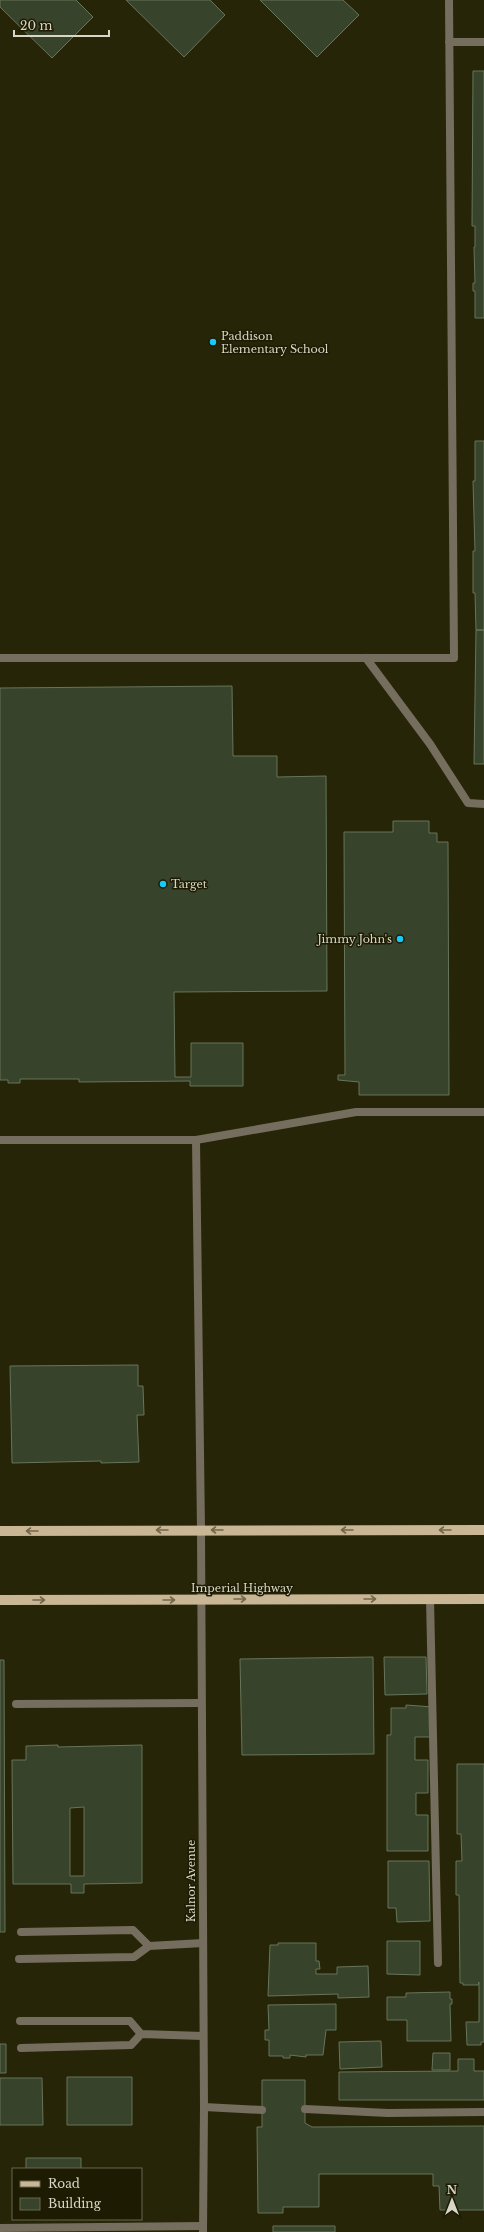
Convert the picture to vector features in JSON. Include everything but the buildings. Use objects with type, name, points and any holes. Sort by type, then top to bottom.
[{"type":"main road","points":[[0,1531],[484,1530]]},
{"type":"main road","name":"Imperial Highway","points":[[0,1600],[484,1599]]},
{"type":"street","points":[[0,658],[454,658],[449,0]]},
{"type":"street","points":[[449,42],[484,42]]},
{"type":"street","points":[[366,658],[430,744],[468,803],[484,804]]},
{"type":"street","points":[[0,1140],[196,1140],[356,1112],[484,1112]]},
{"type":"street","name":"Kalnor Avenue","points":[[196,1140],[201,1530],[204,2107],[203,2229]]},
{"type":"street","points":[[430,1599],[438,1963]]},
{"type":"street","points":[[16,1704],[201,1703]]},
{"type":"street","points":[[21,1932],[133,1930],[149,1946]]},
{"type":"street","points":[[20,1959],[134,1957],[149,1946],[203,1943]]},
{"type":"street","points":[[20,2021],[130,2021],[141,2034],[203,2036]]},
{"type":"street","points":[[21,2048],[131,2045],[141,2034]]},
{"type":"street","points":[[204,2107],[262,2110]]},
{"type":"street","points":[[305,2109],[388,2113],[484,2112]]},
{"type":"street","points":[[0,2228],[203,2229]]},
{"type":"place","name":"Paddison Elementary School","points":[[213,342]]},
{"type":"place","name":"Target","points":[[163,884]]},
{"type":"place","name":"Jimmy John's","points":[[400,939]]}]
